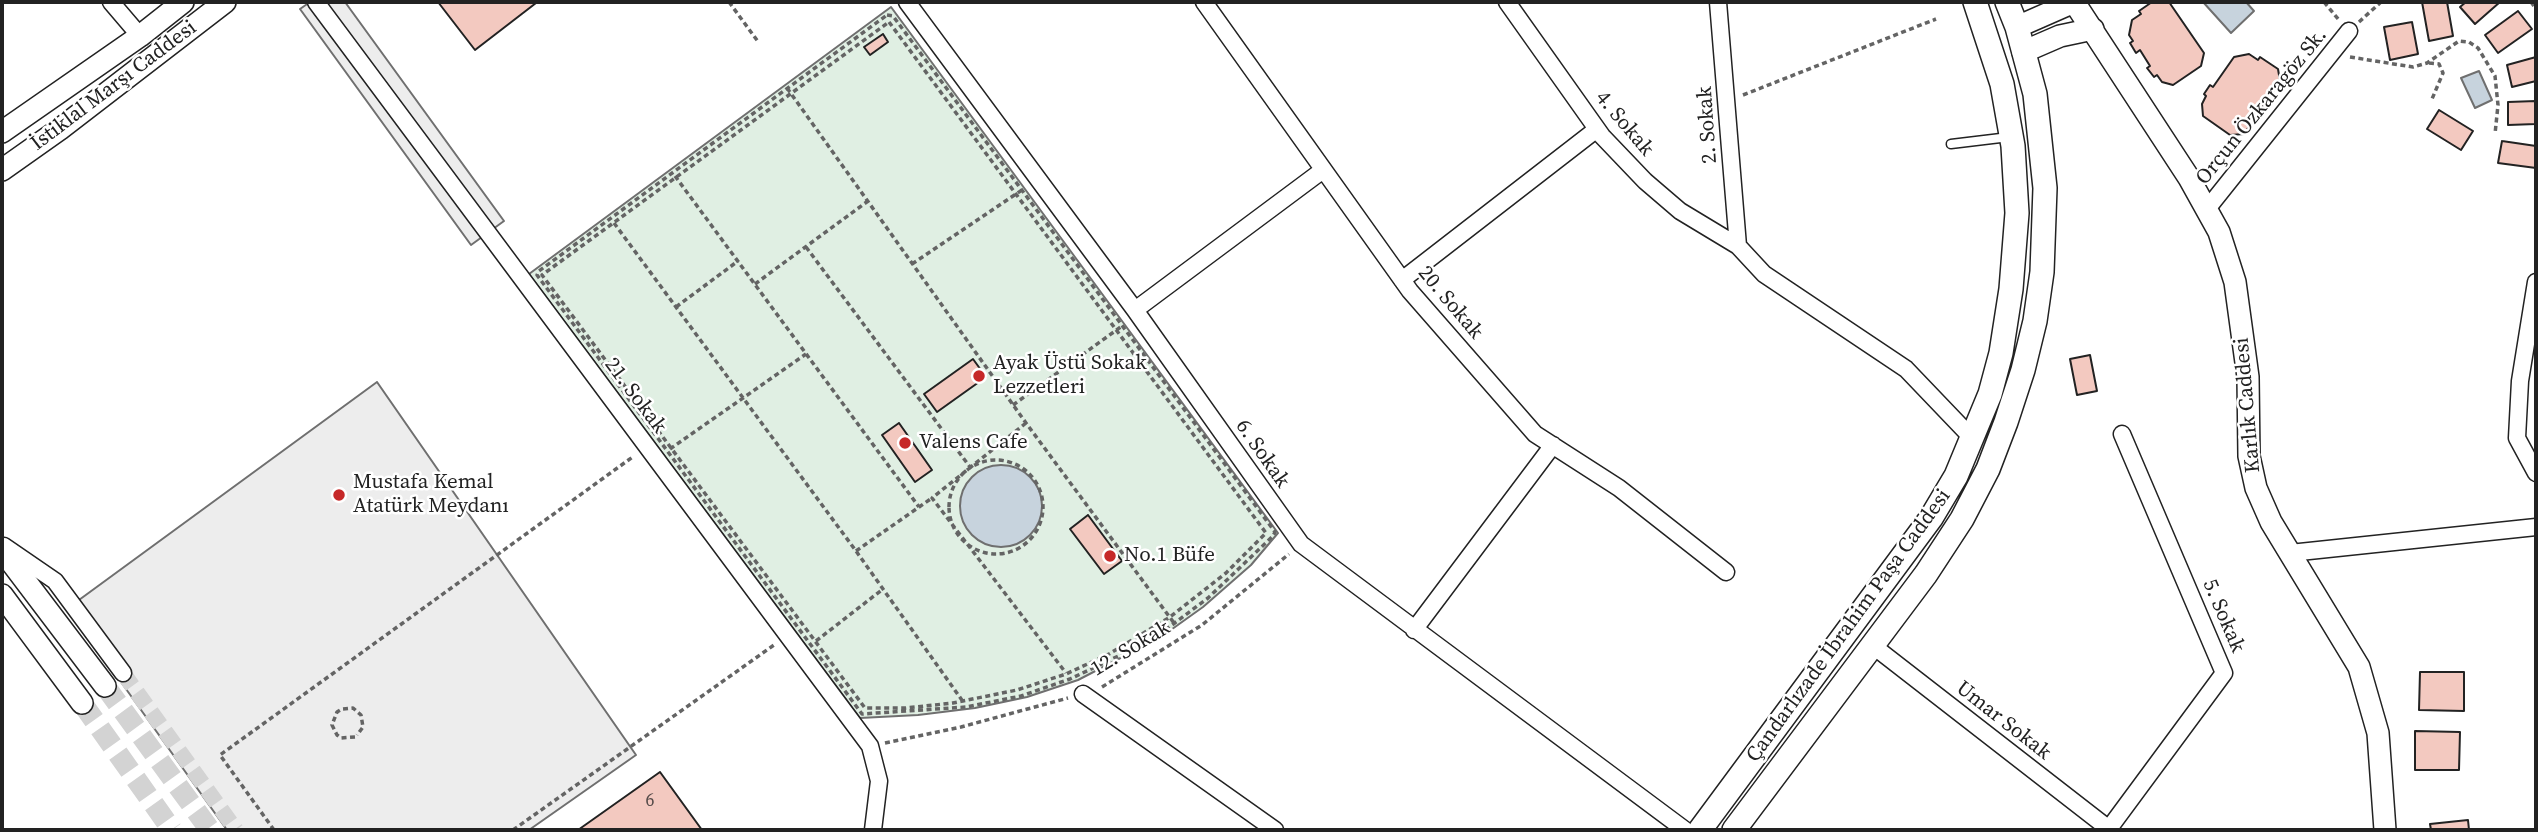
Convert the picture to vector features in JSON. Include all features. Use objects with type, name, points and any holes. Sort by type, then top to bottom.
[{"type":"main road","name":"Çandarlızade İbrahim Paşa Caddesi","points":[[1700,830],[1931,518],[1956,476],[1990,394],[2001,353],[2011,289],[2017,213],[2012,136],[2002,85],[1975,2]]},
{"type":"main road","name":"Çandarlızade İbrahim Paşa Caddesi","points":[[1734,830],[1926,574],[1962,519],[1988,469],[2006,422],[2035,321],[2042,272],[2045,188],[2035,94],[2017,27],[2007,2]]},
{"type":"main road","points":[[1989,39],[2017,27]]},
{"type":"street","points":[[111,2],[140,36]]},
{"type":"street","name":"İstiklal Marşı Caddesi","points":[[2,132],[140,36],[183,2]]},
{"type":"street","name":"İstiklal Marşı Caddesi","points":[[2,170],[60,129],[225,2]]},
{"type":"street","name":"21. Sokak","points":[[316,2],[870,746],[879,781],[873,830]]},
{"type":"street","name":"6. Sokak","points":[[907,2],[1135,310],[1301,544],[1685,830]]},
{"type":"street","name":"20. Sokak","points":[[1204,2],[1402,280],[1535,434],[1619,488],[1726,572]]},
{"type":"street","name":"4. Sokak","points":[[1507,2],[1597,129],[1645,181],[1680,211],[1738,246],[1764,274],[1906,369],[1973,439]]},
{"type":"street","name":"2. Sokak","points":[[1718,2],[1738,246]]},
{"type":"street","points":[[2017,27],[2074,2]]},
{"type":"street","name":"Karlık Caddesi","points":[[2074,2],[2207,209],[2219,232],[2235,282],[2248,377],[2249,456],[2256,488],[2271,522],[2359,667],[2378,733],[2385,830]]},
{"type":"street","points":[[2023,52],[2060,36],[2093,29]]},
{"type":"street","name":"Orçun Özkaragöz Sk.","points":[[2207,209],[2349,31]]},
{"type":"street","points":[[1402,280],[1597,129]]},
{"type":"street","points":[[1135,310],[1323,170]]},
{"type":"street","points":[[2536,286],[2534,314],[2520,381],[2517,438],[2536,473]]},
{"type":"street","name":"5. Sokak","points":[[2108,829],[2224,673],[2122,434]]},
{"type":"street","points":[[1414,630],[1553,445]]},
{"type":"street","points":[[2290,553],[2536,527]]},
{"type":"street","points":[[2,545],[55,582],[123,673]]},
{"type":"street","points":[[2,550],[105,686]]},
{"type":"street","points":[[2,595],[82,703]]},
{"type":"street","name":"Umar Sokak","points":[[1872,645],[2108,829]]},
{"type":"street","points":[[1083,694],[1275,830]]},
{"type":"lane","points":[[1951,145],[2012,136]]},
{"type":"path","points":[[729,2],[759,43]]},
{"type":"path","points":[[2323,2],[2349,31],[2381,2]]},
{"type":"path","points":[[2531,2],[2536,9]]},
{"type":"path","points":[[887,15],[892,16],[1275,532],[1208,598],[1174,623],[1129,651],[1070,679],[1021,696],[966,707],[862,714],[813,643],[542,275],[672,173],[887,15]]},
{"type":"path","points":[[1742,96],[1936,19]]},
{"type":"path","points":[[613,220],[676,178],[889,22],[1266,533],[1226,573],[1170,617],[1109,654],[1066,674],[1017,690],[962,702],[906,708],[865,708],[813,643]]},
{"type":"path","points":[[2427,63],[2459,41],[2469,42],[2478,48],[2495,76],[2497,85],[2495,134]]},
{"type":"path","points":[[2331,53],[2406,66],[2439,64],[2443,73],[2432,99]]},
{"type":"path","points":[[787,88],[1026,423],[1174,623]]},
{"type":"path","points":[[672,173],[919,507]]},
{"type":"path","points":[[912,264],[1022,190]]},
{"type":"path","points":[[755,284],[867,201]]},
{"type":"path","points":[[613,220],[856,551],[966,707]]},
{"type":"path","points":[[806,247],[970,467]]},
{"type":"path","points":[[676,307],[737,261]]},
{"type":"path","points":[[1013,405],[1122,326]]},
{"type":"path","points":[[669,449],[806,354]]},
{"type":"path","points":[[856,551],[932,498],[1026,423]]},
{"type":"path","points":[[274,830],[220,755],[647,447]]},
{"type":"path","points":[[1003,460],[1024,468],[1032,476],[1042,495],[1042,517],[1039,528],[1025,545],[1003,553],[980,551],[961,537],[950,517],[949,505],[955,484],[970,467],[981,462],[1003,460]]},
{"type":"path","points":[[932,498],[1070,679]]},
{"type":"path","name":"12. Sokak","points":[[870,746],[961,727],[1098,690],[1202,625],[1301,544]]},
{"type":"path","points":[[813,643],[883,589]]},
{"type":"path","points":[[513,830],[788,636]]},
{"type":"path","points":[[353,708],[361,715],[363,727],[356,736],[337,735],[332,725],[337,712],[353,708]]},
{"type":"path","points":[[2512,830],[2530,830]]},
{"type":"green space","points":[[891,7],[1278,533],[1251,565],[1203,607],[1161,637],[1078,680],[1027,697],[975,708],[860,718],[529,274]]},
{"type":"shaded area","points":[[310,2],[345,2],[504,221],[471,245],[300,9]]},
{"type":"shaded area","points":[[2203,2],[2246,2],[2254,11],[2231,33]]},
{"type":"shaded area","points":[[2479,71],[2492,100],[2475,108],[2461,78]]},
{"type":"shaded area","name":"Mustafa Kemal Atatürk Meydanı","points":[[377,382],[636,755],[529,830],[227,830],[68,608]]},
{"type":"shaded area","points":[[1001,465],[1017,468],[1030,477],[1039,490],[1042,506],[1039,522],[1030,535],[1017,544],[1001,547],[985,544],[972,535],[963,522],[960,506],[963,490],[972,477],[985,468]]},
{"type":"building","points":[[438,2],[535,2],[536,3],[475,50]]},
{"type":"building","points":[[2152,2],[2169,2],[2204,53],[2201,66],[2173,85],[2162,82],[2157,75],[2154,77],[2140,50],[2136,53],[2130,43],[2133,41],[2129,35],[2132,20]]},
{"type":"building","points":[[2422,2],[2447,2],[2453,36],[2429,41]]},
{"type":"building","points":[[2466,2],[2500,2],[2475,24],[2460,7]]},
{"type":"building","points":[[2518,11],[2532,29],[2498,53],[2485,35]]},
{"type":"building","points":[[2412,22],[2418,54],[2390,60],[2384,27]]},
{"type":"building","points":[[883,34],[888,42],[870,55],[864,47]]},
{"type":"building","points":[[2249,54],[2258,60],[2260,57],[2278,69],[2280,81],[2244,134],[2230,135],[2203,116],[2204,94],[2210,85],[2213,87],[2234,57]]},
{"type":"building","points":[[2536,57],[2536,81],[2512,87],[2507,65]]},
{"type":"building","points":[[2536,101],[2536,124],[2508,125],[2508,102]]},
{"type":"building","points":[[2439,110],[2473,131],[2461,150],[2427,129]]},
{"type":"building","points":[[2502,141],[2536,146],[2536,168],[2498,163]]},
{"type":"building","points":[[2090,355],[2097,391],[2077,395],[2070,359]]},
{"type":"building","points":[[973,359],[986,377],[937,412],[924,394]]},
{"type":"building","points":[[899,423],[932,470],[915,482],[882,435]]},
{"type":"building","points":[[1088,515],[1122,561],[1104,574],[1070,529]]},
{"type":"building","points":[[2420,672],[2464,672],[2464,711],[2419,710]]},
{"type":"building","points":[[2415,731],[2460,732],[2459,770],[2415,770]]},
{"type":"building","points":[[660,772],[702,830],[578,830]]},
{"type":"building","points":[[2468,820],[2469,830],[2431,830],[2430,824]]},
{"type":"tunnel","points":[[123,673],[236,830]]},
{"type":"tunnel","points":[[105,686],[210,830]]},
{"type":"tunnel","points":[[82,703],[172,830]]},
{"type":"place","name":"Ayak Üstü Sokak Lezzetleri","points":[[979,376]]},
{"type":"place","name":"Valens Cafe","points":[[905,443]]},
{"type":"place","name":"Mustafa Kemal Atatürk Meydanı","points":[[339,495]]},
{"type":"place","name":"No.1 Büfe","points":[[1110,556]]}]
